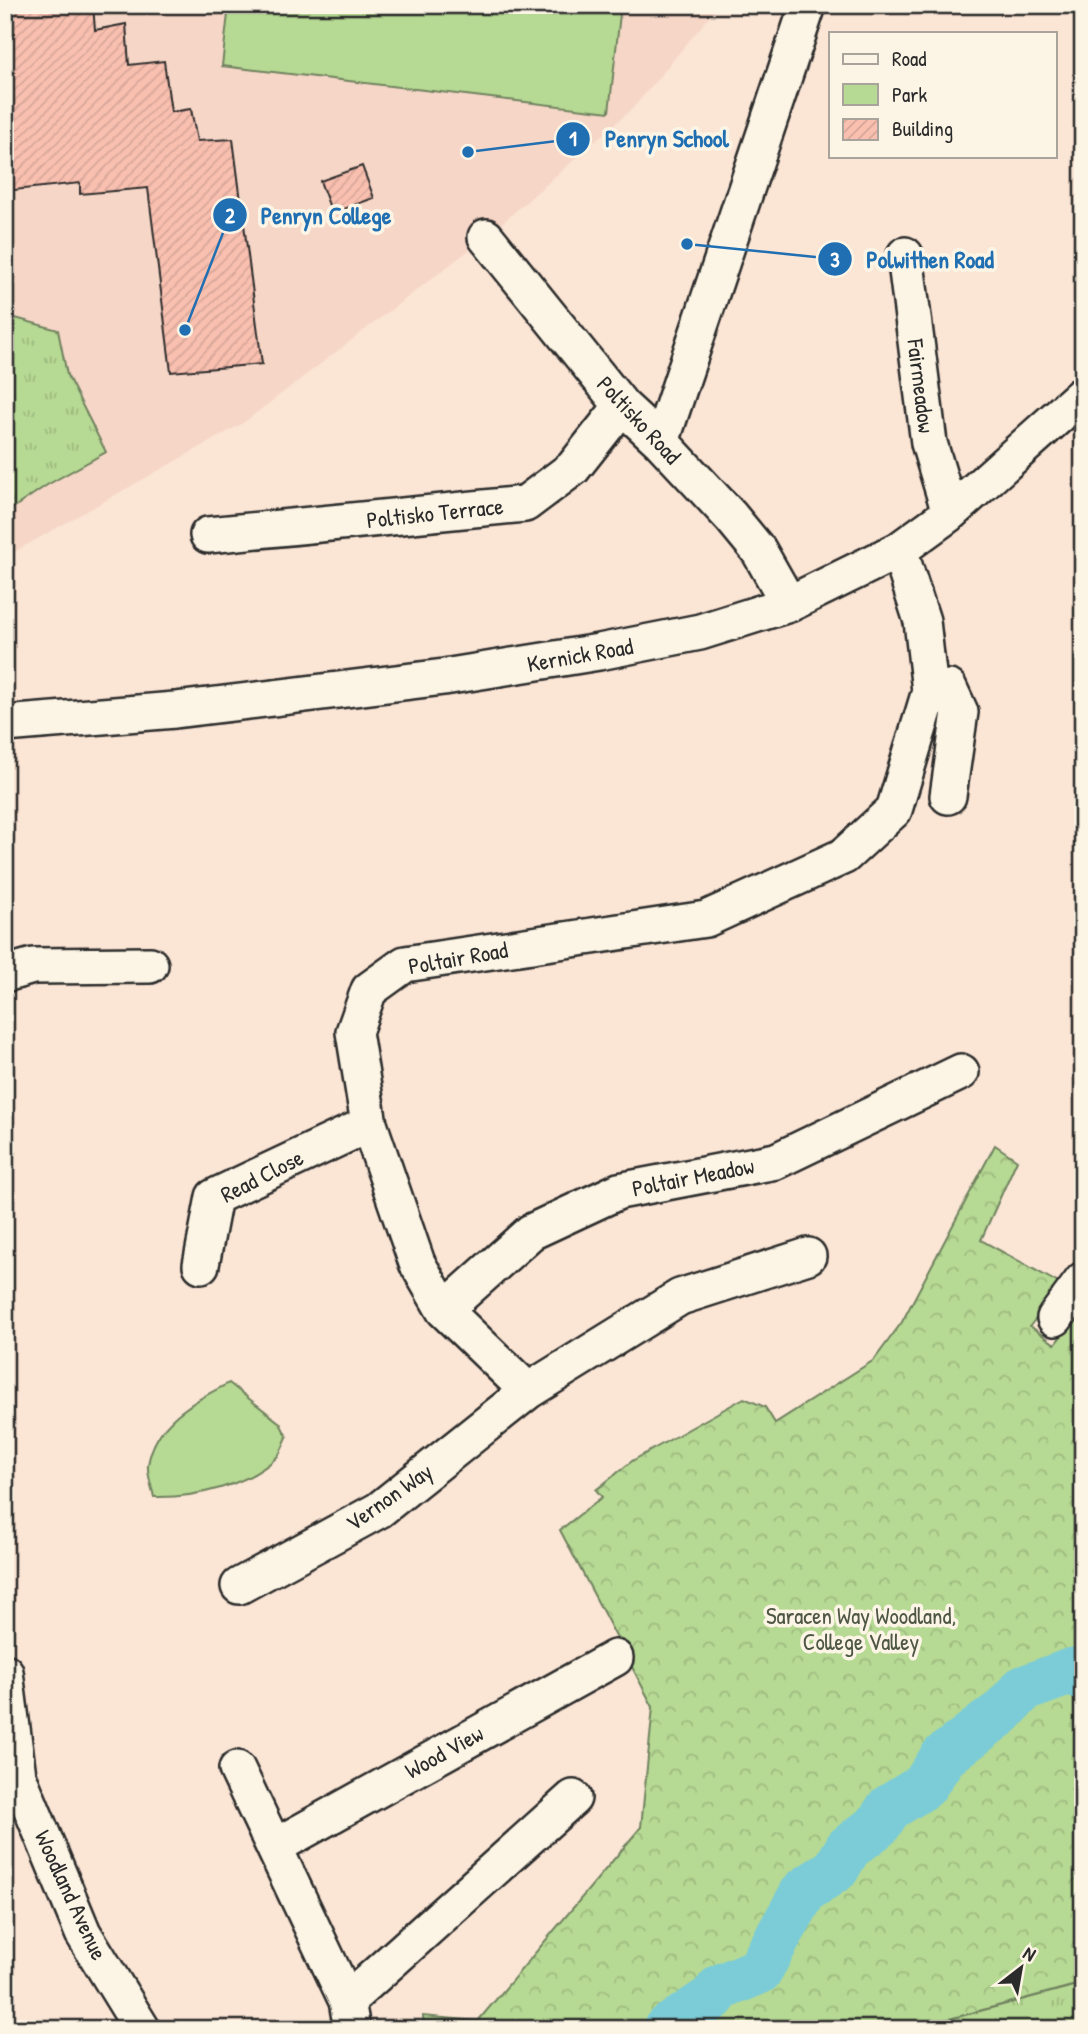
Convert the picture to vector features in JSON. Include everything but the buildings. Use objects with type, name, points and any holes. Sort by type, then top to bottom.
[{"type":"street","points":[[661,442],[808,5]]},
{"type":"street","name":"Poltisko Road","points":[[486,237],[622,406],[661,442],[731,517],[759,551],[789,604]]},
{"type":"street","name":"Fairmeadow","points":[[905,255],[929,443],[950,513]]},
{"type":"street","name":"Kernick Road","points":[[5,724],[175,710],[444,677],[599,652],[700,632],[789,604],[899,550],[950,513],[1083,394]]},
{"type":"street","name":"Poltisko Terrace","points":[[208,535],[525,504],[573,468],[622,406]]},
{"type":"street","name":"Poltair Road","points":[[528,1391],[444,1310],[416,1263],[369,1124],[355,1032],[369,990],[405,964],[706,919],[844,856],[894,810],[930,691],[922,621],[899,550]]},
{"type":"street","points":[[930,691],[949,688],[960,712],[948,796]]},
{"type":"street","points":[[5,974],[33,966],[150,965]]},
{"type":"street","name":"Poltair Meadow","points":[[444,1310],[531,1232],[619,1191],[776,1161],[961,1072]]},
{"type":"street","name":"Read Close","points":[[201,1265],[214,1197],[369,1124]]},
{"type":"street","points":[[528,1391],[680,1297],[808,1256]]},
{"type":"street","points":[[1055,1318],[1083,1280]]},
{"type":"street","name":"Vernon Way","points":[[239,1586],[379,1510],[528,1391]]},
{"type":"street","name":"Wood View","points":[[274,1847],[615,1658]]},
{"type":"street","name":"Woodland Avenue","points":[[5,1672],[18,1776],[83,1933],[142,2029]]},
{"type":"street","points":[[237,1769],[349,2015],[573,1798]]},
{"type":"shaded area","points":[[5,5],[719,5],[633,108],[486,237],[243,423],[12,553],[5,564]]},
{"type":"green space","points":[[229,5],[621,5],[609,112],[222,66]]},
{"type":"green space","points":[[5,315],[58,330],[67,375],[106,452],[47,485],[13,508],[5,502]]},
{"type":"green space","name":"Saracen Way Woodland, College Valley","points":[[995,1145],[1017,1160],[981,1240],[1062,1285],[1030,1326],[1055,1344],[1083,1307],[1083,1983],[912,2029],[424,2029],[423,2016],[478,2021],[641,1827],[653,1707],[560,1530],[602,1497],[596,1490],[632,1461],[744,1398],[765,1407],[775,1423],[874,1360],[902,1322]]},
{"type":"green space","points":[[229,1383],[280,1423],[287,1437],[279,1455],[265,1467],[236,1483],[186,1495],[154,1497],[148,1465],[159,1436],[178,1414]]},
{"type":"green space","points":[[1083,1983],[1083,2029],[912,2029],[1066,1988]]},
{"type":"waterway","points":[[666,2029],[712,1998],[721,1987],[759,1971],[804,1891],[836,1869],[848,1848],[878,1825],[889,1808],[924,1786],[944,1756],[1002,1712],[1023,1689],[1072,1671],[1083,1677]]},
{"type":"place","name":"Penryn School","points":[[468,152]]},
{"type":"place","name":"Polwithen Road","points":[[687,244]]},
{"type":"place","name":"Penryn College","points":[[185,330]]}]
